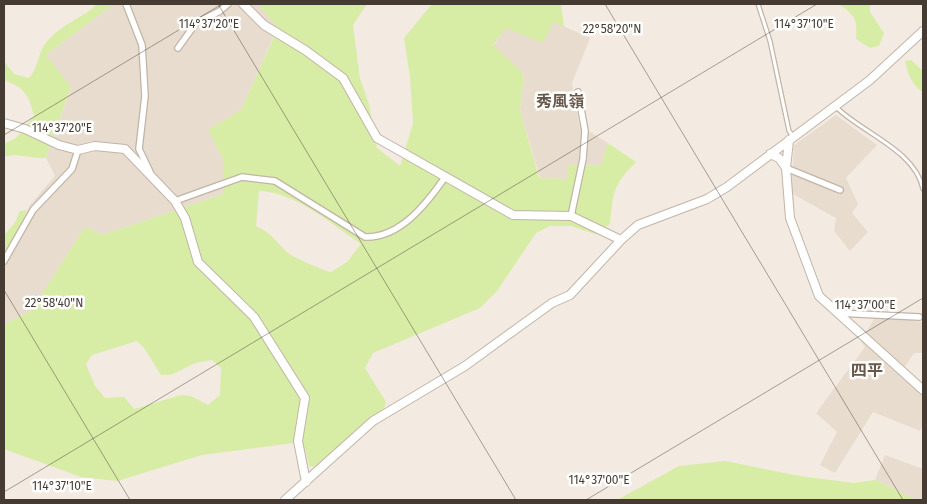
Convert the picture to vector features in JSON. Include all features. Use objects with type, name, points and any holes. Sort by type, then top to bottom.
[{"type":"street","points":[[126,4],[142,46],[145,96],[139,149],[154,181]]},
{"type":"street","points":[[178,48],[196,23],[220,11],[228,4]]},
{"type":"street","points":[[243,4],[264,25],[305,50],[343,78],[377,138],[513,215],[571,216],[621,240]]},
{"type":"street","points":[[285,500],[373,421],[465,366],[552,303],[570,295],[621,240],[638,226],[707,199],[726,187],[870,80],[923,31]]},
{"type":"street","points":[[571,216],[584,159],[585,131],[578,92]]},
{"type":"street","points":[[4,122],[25,129],[59,145],[78,150],[95,146],[125,149],[175,201],[185,218],[198,262],[254,317],[305,398],[298,441],[306,482]]},
{"type":"street","points":[[791,138],[786,168],[790,218],[819,296],[923,390]]},
{"type":"street","points":[[4,260],[33,210],[72,169],[78,150]]},
{"type":"street","points":[[770,154],[779,158],[786,168],[840,190]]},
{"type":"street","points":[[175,201],[242,178],[275,181],[365,237],[379,238],[395,230],[417,212],[446,176]]},
{"type":"street","points":[[837,313],[920,317]]},
{"type":"lane","points":[[758,4],[770,41],[791,138]]},
{"type":"lane","points":[[835,107],[850,121],[875,136],[912,164],[921,177],[923,189]]},
{"type":"shaded area","points":[[114,4],[258,4],[278,27],[241,110],[208,130],[223,159],[223,194],[102,235],[85,227],[31,311],[4,324],[4,262],[30,205],[55,176],[46,158],[71,88],[46,55]]},
{"type":"shaded area","points":[[554,22],[590,38],[572,83],[579,125],[608,143],[601,165],[568,166],[569,179],[540,178],[520,110],[524,74],[493,46],[506,27]]},
{"type":"shaded area","points":[[836,115],[877,145],[846,178],[858,204],[852,213],[868,232],[850,251],[834,231],[836,218],[791,193],[794,145]]},
{"type":"shaded area","points":[[876,315],[923,322],[923,353],[914,353],[904,368],[923,384],[923,424],[920,431],[873,412],[835,473],[820,465],[837,432],[816,413],[865,347],[861,342]]},
{"type":"shaded area","points":[[885,455],[923,469],[923,500],[916,500],[875,480]]},
{"type":"green space","points":[[96,4],[114,4],[46,55],[71,87],[46,158],[19,155],[4,157],[4,144],[16,138],[34,116],[25,93],[17,86],[4,80],[4,61],[14,74],[29,78],[46,42],[64,26],[92,9]]},
{"type":"green space","points":[[258,4],[367,4],[353,25],[360,79],[369,104],[377,148],[400,166],[413,124],[410,77],[404,38],[432,4],[561,4],[564,27],[554,22],[543,43],[506,28],[493,45],[524,74],[520,110],[539,178],[568,179],[568,166],[601,165],[608,143],[636,162],[618,184],[613,197],[610,224],[595,234],[571,226],[550,226],[536,233],[497,291],[480,308],[373,353],[365,368],[386,402],[384,408],[314,467],[309,466],[305,449],[293,443],[202,455],[117,481],[81,477],[4,449],[4,324],[31,311],[85,227],[102,235],[223,194],[223,159],[208,130],[241,110],[278,28]],"holes":[[[259,191],[273,193],[300,203],[361,244],[347,262],[331,272],[296,258],[288,253],[270,235],[256,226]],[[137,341],[144,348],[161,375],[171,375],[195,363],[212,360],[221,368],[220,395],[208,405],[191,396],[181,395],[134,409],[124,397],[105,398],[95,386],[86,364],[92,355]]]},
{"type":"green space","points":[[838,4],[870,4],[870,12],[884,33],[879,46],[870,48],[856,39],[854,18]]},
{"type":"green space","points":[[911,60],[923,71],[923,93],[913,83],[908,71],[905,61]]},
{"type":"green space","points":[[27,210],[4,262],[4,235],[14,224],[20,211]]},
{"type":"green space","points":[[725,461],[800,476],[854,483],[875,480],[916,500],[617,500],[679,466]]},
{"type":"district","name":"秀風嶺","points":[[560,101]]},
{"type":"district","name":"四平","points":[[867,370]]}]
